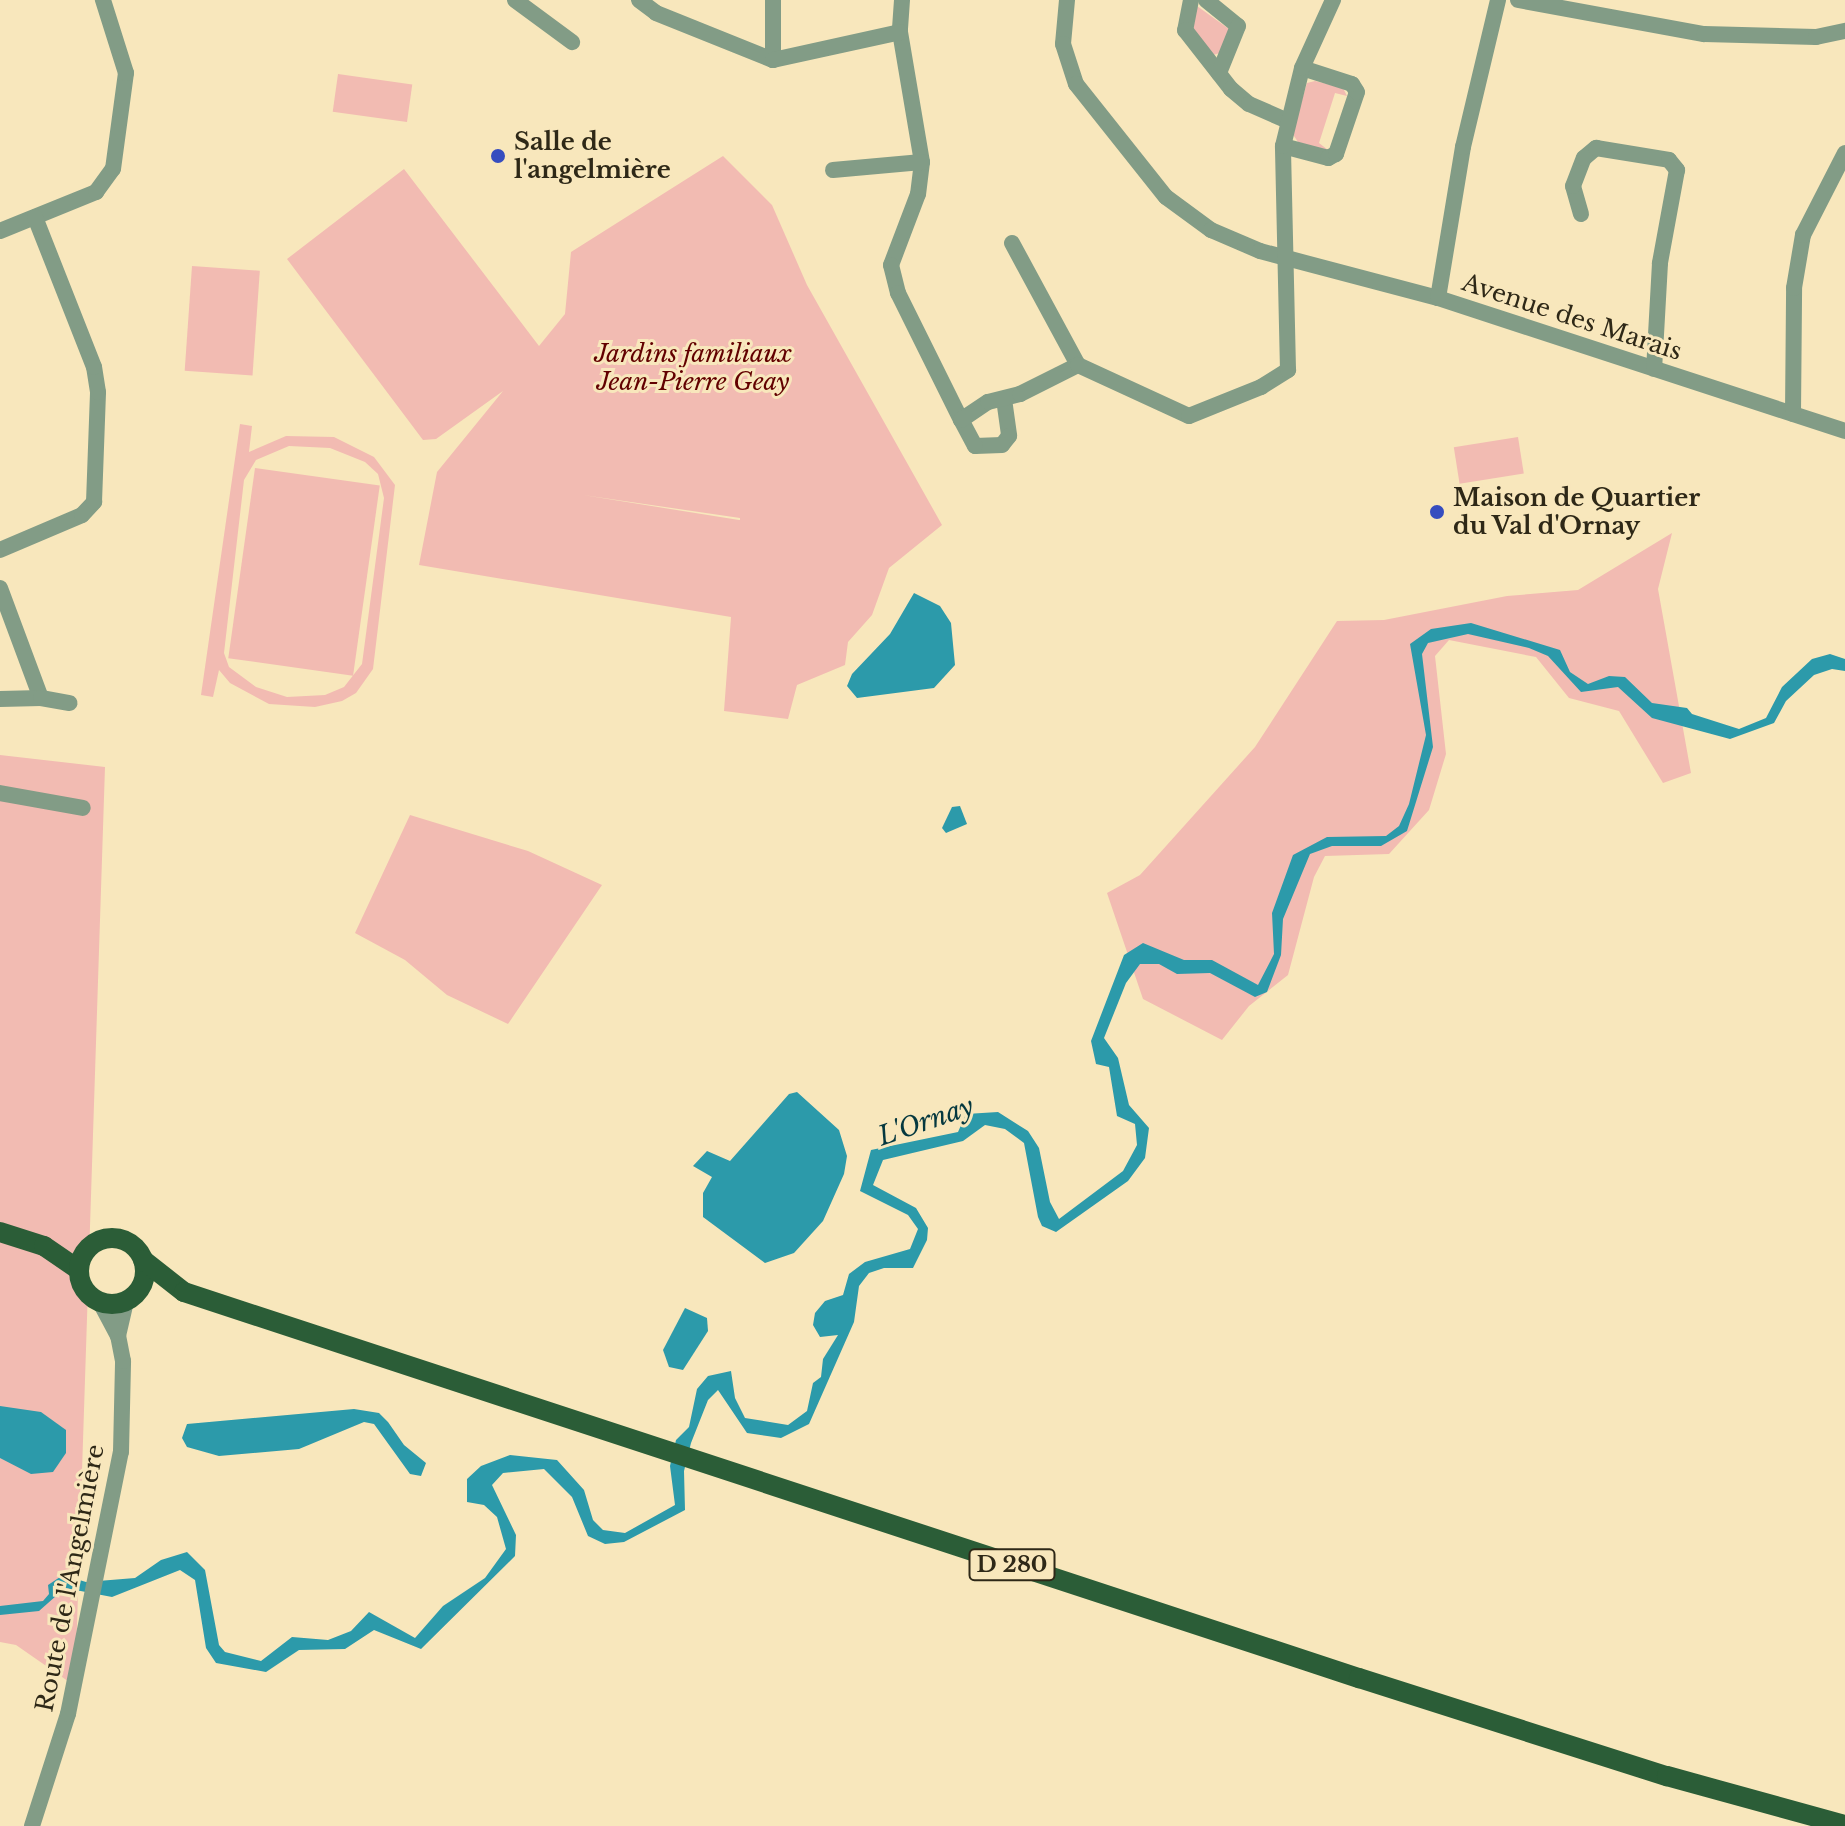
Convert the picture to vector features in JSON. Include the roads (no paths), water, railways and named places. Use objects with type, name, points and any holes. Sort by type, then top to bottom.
[{"type":"main road","points":[[0,1232],[44,1246],[79,1270],[85,1289],[100,1302],[131,1297],[144,1278],[143,1260],[123,1240],[103,1239],[91,1246],[44,1246]]},
{"type":"main road","points":[[79,1270],[91,1246]]},
{"type":"main road","name":"D 280","points":[[143,1260],[184,1292],[1388,1687],[1667,1776],[1845,1825]]},
{"type":"main road","name":"D 280","points":[[131,1297],[184,1292]]},
{"type":"street","points":[[0,231],[96,192],[113,169],[126,73],[103,0]]},
{"type":"street","points":[[515,0],[572,42]]},
{"type":"street","points":[[639,0],[656,13],[773,60],[900,32]]},
{"type":"street","points":[[773,0],[773,60]]},
{"type":"street","points":[[902,0],[900,32],[922,162],[918,194],[891,265],[898,293],[975,446],[1002,445],[1011,426],[1004,399]]},
{"type":"street","name":"Avenue des Marais","points":[[1067,0],[1063,44],[1076,84],[1158,188],[1211,230],[1282,256],[1438,298],[1845,431]]},
{"type":"street","points":[[1191,0],[1185,30],[1219,73],[1249,104],[1288,121]]},
{"type":"street","points":[[1206,0],[1238,26],[1219,73]]},
{"type":"street","points":[[1012,243],[1078,365],[1189,416],[1273,380],[1288,370],[1282,256],[1283,146],[1302,68],[1333,0]]},
{"type":"street","points":[[1438,298],[1463,147],[1498,0]]},
{"type":"street","points":[[1518,0],[1704,34],[1816,37],[1845,31]]},
{"type":"street","points":[[1283,146],[1328,158],[1336,154],[1357,92],[1352,84],[1302,68]]},
{"type":"street","points":[[1581,214],[1573,186],[1584,158],[1596,148],[1669,160],[1677,170],[1660,263],[1654,369]]},
{"type":"street","points":[[1793,414],[1794,288],[1803,235],[1845,153]]},
{"type":"street","points":[[833,170],[922,162]]},
{"type":"street","points":[[0,550],[82,515],[94,502],[98,392],[94,367],[35,217]]},
{"type":"street","points":[[961,420],[988,402],[1004,399],[1078,365]]},
{"type":"street","points":[[0,588],[41,698]]},
{"type":"street","points":[[0,699],[41,698],[70,703]]},
{"type":"street","points":[[0,793],[83,808]]},
{"type":"street","name":"Route de l'Angelmière","points":[[118,1336],[131,1297]]},
{"type":"street","name":"Route de l'Angelmière","points":[[32,1826],[68,1714],[125,1420],[118,1336],[100,1302]]},
{"type":"water","points":[[914,593],[940,606],[951,623],[955,665],[934,688],[857,698],[847,686],[852,674],[890,634]]},
{"type":"water","points":[[1471,623],[1560,650],[1570,672],[1588,684],[1609,676],[1625,677],[1652,703],[1687,708],[1692,714],[1739,729],[1766,718],[1782,687],[1812,659],[1830,654],[1845,659],[1845,671],[1832,669],[1814,675],[1786,701],[1774,723],[1730,739],[1652,718],[1618,687],[1581,692],[1548,656],[1529,648],[1468,634],[1428,643],[1422,654],[1433,747],[1407,831],[1381,846],[1332,846],[1310,854],[1283,919],[1281,955],[1267,992],[1255,997],[1210,973],[1177,974],[1159,964],[1140,964],[1126,983],[1104,1038],[1118,1058],[1129,1105],[1149,1128],[1145,1158],[1128,1181],[1056,1232],[1042,1226],[1038,1217],[1024,1143],[1005,1129],[985,1125],[963,1141],[883,1160],[873,1185],[916,1208],[928,1228],[927,1240],[913,1268],[884,1268],[869,1273],[859,1286],[854,1322],[809,1424],[781,1438],[747,1433],[718,1390],[708,1400],[691,1443],[684,1471],[685,1510],[624,1542],[605,1544],[588,1536],[572,1497],[544,1469],[503,1473],[492,1485],[516,1535],[515,1556],[421,1649],[374,1630],[345,1649],[299,1650],[266,1672],[216,1663],[206,1648],[195,1580],[180,1570],[112,1597],[65,1588],[39,1611],[0,1615],[0,1606],[43,1601],[49,1594],[48,1585],[63,1575],[86,1582],[135,1578],[161,1560],[187,1552],[205,1570],[219,1645],[225,1652],[261,1661],[292,1637],[328,1640],[351,1631],[369,1612],[415,1638],[443,1606],[485,1578],[506,1549],[497,1517],[484,1505],[467,1502],[467,1479],[481,1466],[510,1455],[557,1460],[584,1490],[593,1520],[603,1530],[625,1533],[675,1505],[670,1466],[676,1440],[689,1427],[697,1389],[708,1376],[731,1371],[735,1398],[745,1418],[788,1425],[807,1411],[813,1383],[821,1377],[823,1359],[838,1335],[820,1337],[813,1325],[815,1313],[825,1301],[843,1295],[849,1274],[865,1262],[910,1249],[918,1229],[908,1215],[860,1191],[871,1150],[958,1132],[966,1114],[998,1112],[1028,1131],[1039,1148],[1050,1202],[1059,1219],[1123,1171],[1137,1145],[1135,1124],[1117,1116],[1109,1067],[1096,1064],[1091,1041],[1124,955],[1143,943],[1184,960],[1212,960],[1258,985],[1274,954],[1272,913],[1293,855],[1327,837],[1386,836],[1399,826],[1409,804],[1426,735],[1410,644],[1431,629]]},
{"type":"water","points":[[960,806],[967,824],[946,833],[942,828],[952,807]]},
{"type":"water","points":[[797,1092],[839,1130],[847,1156],[844,1174],[823,1221],[794,1253],[765,1263],[703,1217],[703,1193],[712,1177],[693,1166],[707,1151],[730,1161],[789,1094]]},
{"type":"water","points":[[685,1308],[707,1318],[708,1331],[683,1370],[669,1367],[663,1350]]},
{"type":"water","points":[[0,1406],[41,1412],[66,1430],[66,1453],[53,1472],[31,1474],[0,1458]]},
{"type":"water","points":[[354,1409],[379,1413],[388,1422],[404,1445],[426,1463],[421,1476],[410,1474],[374,1424],[364,1422],[299,1449],[219,1456],[187,1447],[182,1438],[187,1424]]},
{"type":"place","name":"Salle de l'angelmière","points":[[498,156]]},
{"type":"place","name":"Maison de Quartier du Val d'Ornay","points":[[1437,512]]},
{"type":"park label","name":"Jardins familiaux Jean-Pierre Geay","points":[[693,368]]},
{"type":"water label","name":"L'Ornay","points":[[926,1122]]}]
